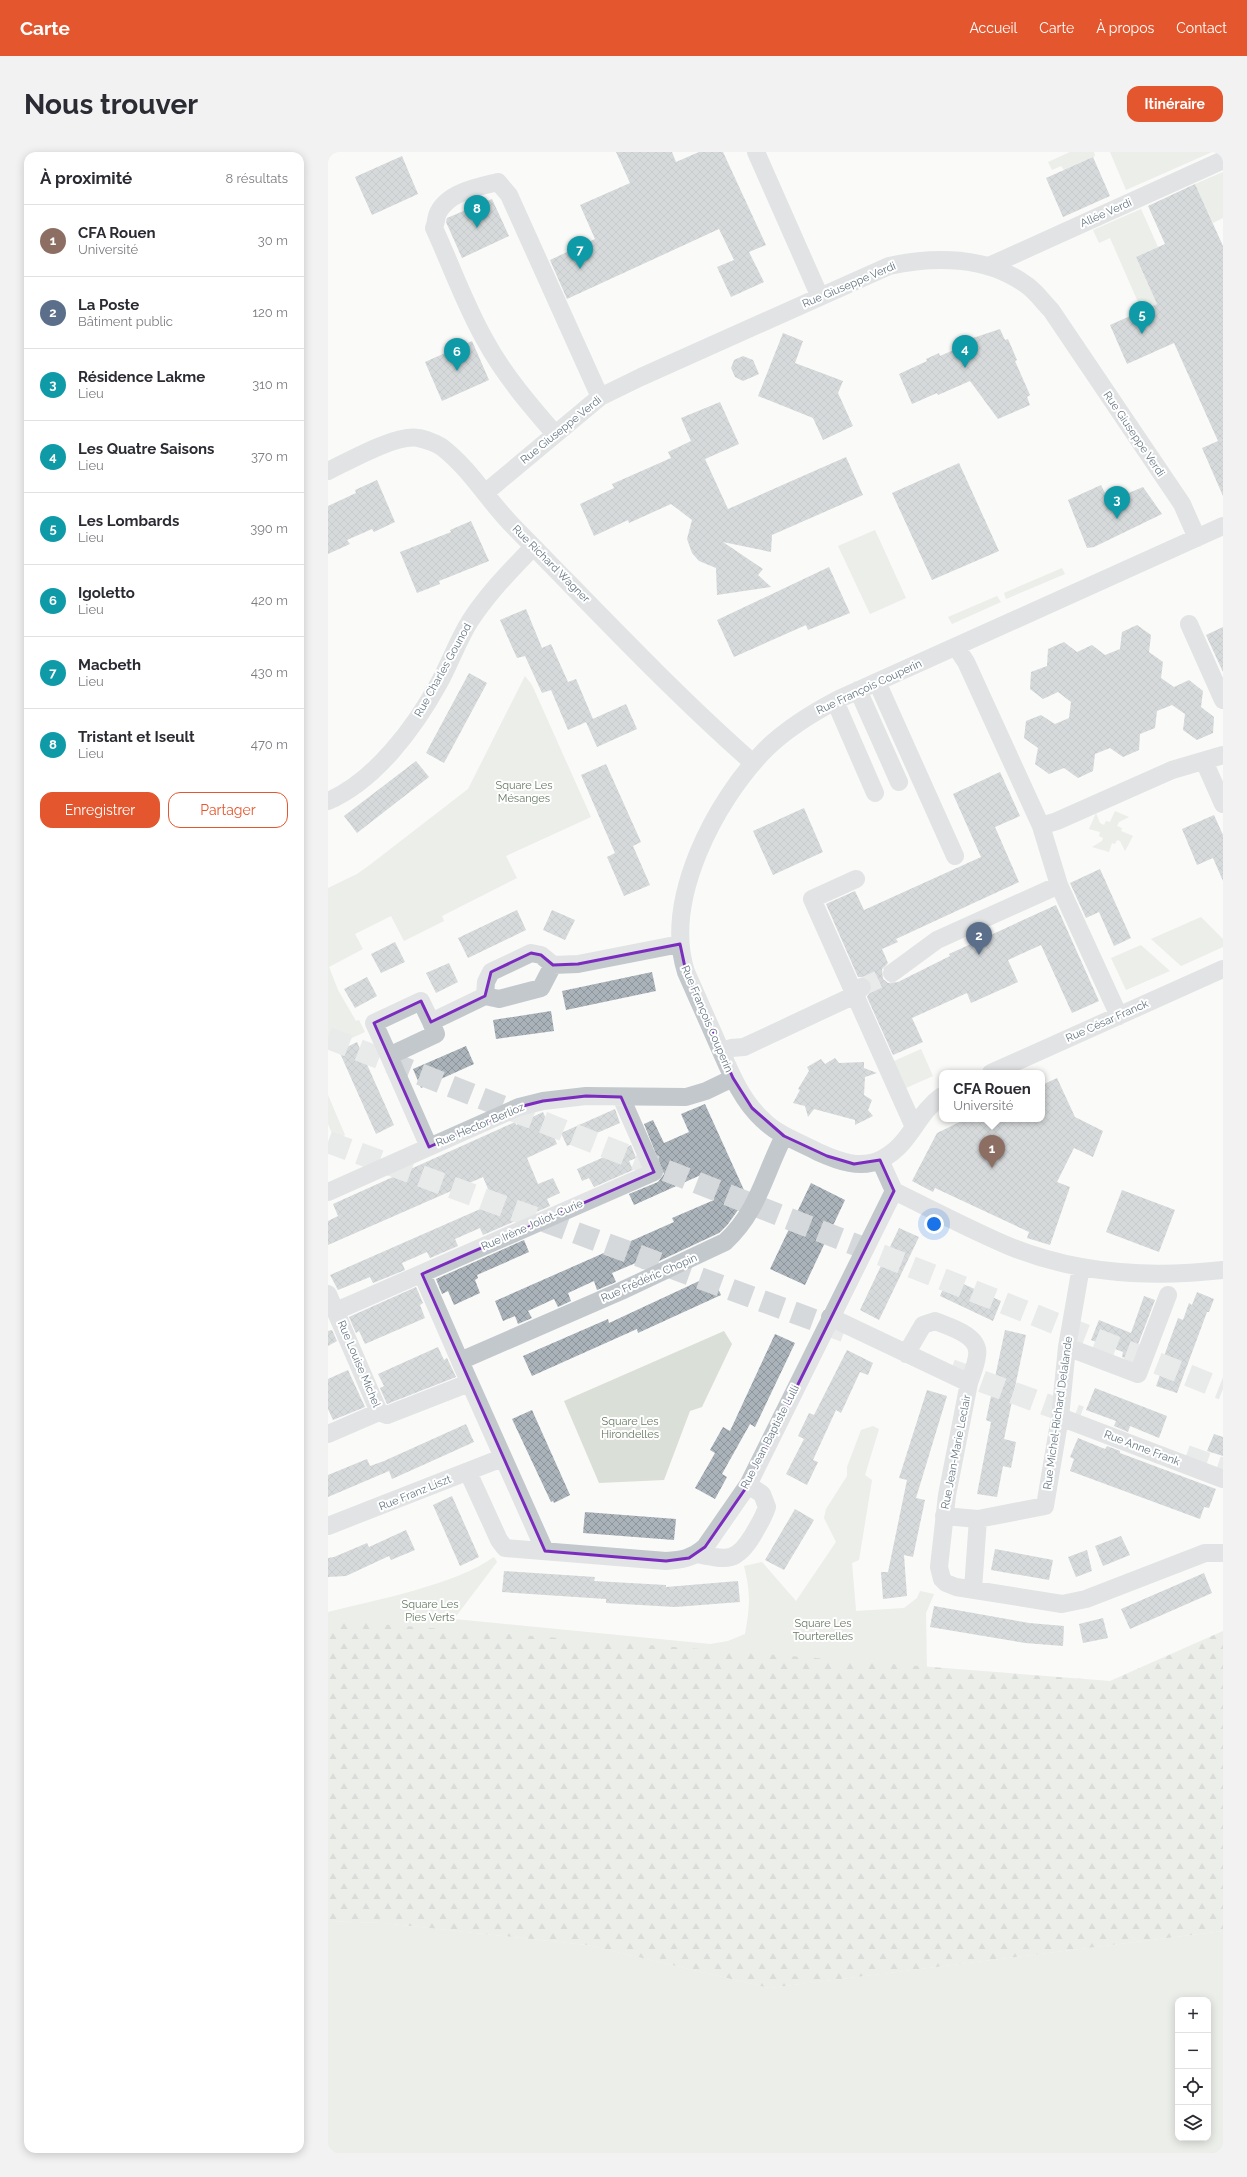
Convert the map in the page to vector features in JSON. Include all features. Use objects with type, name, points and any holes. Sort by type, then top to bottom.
[{"type":"street","points":[[756,152],[820,297]]},
{"type":"street","name":"Allée Verdi","points":[[989,266],[1223,160]]},
{"type":"street","points":[[555,434],[516,389],[485,341],[478,326],[434,228],[438,213],[448,200],[477,187],[498,182],[509,195],[600,397]]},
{"type":"street","name":"Rue Giuseppe Verdi","points":[[485,493],[600,397],[646,374],[889,266],[913,261],[948,260],[989,266],[1026,284],[1051,310],[1182,504],[1197,538]]},
{"type":"street","name":"Rue Richard Wagner","points":[[328,471],[397,439],[418,438],[442,447],[485,493],[503,516],[682,695],[753,763]]},
{"type":"street","name":"Rue François Couperin","points":[[880,1160],[863,1164],[845,1162],[784,1136],[763,1121],[752,1108],[733,1078],[686,972],[681,957],[680,944],[687,888],[701,848],[718,810],[753,763],[799,721],[858,690],[1223,526]]},
{"type":"street","name":"Rue Charles Gounod","points":[[328,801],[338,797],[361,780],[392,752],[417,719],[438,685],[470,621],[495,586],[534,546]]},
{"type":"street","points":[[1189,624],[1223,700]]},
{"type":"street","points":[[960,653],[966,662],[1041,826],[1059,885],[1119,1016]]},
{"type":"street","points":[[877,682],[955,856]]},
{"type":"street","points":[[858,690],[899,782]]},
{"type":"street","points":[[835,701],[875,792]]},
{"type":"street","points":[[1041,826],[1057,821],[1172,770],[1223,755]]},
{"type":"street","points":[[1204,761],[1223,804]]},
{"type":"street","points":[[856,879],[812,900],[859,991],[914,1127]]},
{"type":"street","points":[[892,973],[937,940],[1059,885]]},
{"type":"street","points":[[485,996],[486,982],[491,972],[531,953],[541,955],[553,965],[578,964],[680,944]]},
{"type":"street","points":[[431,1022],[485,996],[499,999],[541,988],[553,965]]},
{"type":"street","name":"Rue César Franck","points":[[998,1070],[1223,968]]},
{"type":"street","points":[[730,1048],[744,1047],[859,991]]},
{"type":"street","points":[[389,1056],[436,1034],[421,1001],[374,1023],[429,1147]]},
{"type":"street","name":"Rue Hector Berlioz","points":[[328,1192],[519,1108],[543,1100],[586,1096],[686,1097],[706,1091],[733,1078]]},
{"type":"street","name":"Rue Irène Joliot-Curie","points":[[336,1311],[654,1172],[621,1097]]},
{"type":"street","points":[[939,1098],[930,1106],[903,1144],[880,1160],[894,1191],[1012,1247],[1041,1257],[1081,1267],[1132,1273],[1185,1274],[1223,1270]]},
{"type":"street","name":"Rue Frédéric Chopin","points":[[460,1361],[616,1293],[725,1242],[737,1231],[751,1211],[784,1136]]},
{"type":"street","name":"Rue Jean Baptiste Lulli","points":[[697,1554],[705,1547],[748,1485],[830,1317],[894,1191]]},
{"type":"street","name":"Rue Michel-Richard Delalande","points":[[944,1516],[978,1519],[1045,1506],[1060,1417],[1068,1347],[1081,1267]]},
{"type":"street","points":[[422,1274],[502,1458],[545,1551]]},
{"type":"street","name":"Rue Louise Michel","points":[[328,1294],[380,1412],[387,1415],[469,1383]]},
{"type":"street","points":[[1068,1347],[1138,1374],[1168,1296]]},
{"type":"street","name":"Rue Jean-Marie Leclair","points":[[830,1317],[969,1383],[944,1516],[939,1567],[942,1579],[951,1586],[973,1589]]},
{"type":"street","points":[[906,1354],[923,1325],[935,1321],[964,1333],[975,1343],[978,1354],[969,1383]]},
{"type":"street","name":"Rue Louise Michel","points":[[328,1434],[380,1412]]},
{"type":"street","name":"Rue Anne Frank","points":[[1060,1417],[1223,1479]]},
{"type":"street","name":"Rue Franz Liszt","points":[[328,1526],[502,1458]]},
{"type":"street","points":[[468,1472],[502,1546],[510,1549],[666,1560],[679,1560],[697,1554],[718,1558],[738,1555],[745,1549],[767,1507],[762,1494],[748,1485]]},
{"type":"street","points":[[978,1519],[973,1589],[1062,1604],[1086,1599],[1205,1553],[1223,1553]]},
{"type":"highlighted area","points":[[680,944],[686,972],[733,1078],[752,1108],[784,1136],[827,1156],[854,1164],[880,1160],[894,1191],[748,1485],[705,1547],[689,1558],[666,1561],[545,1551],[422,1274],[654,1172],[621,1097],[586,1096],[543,1101],[519,1107],[429,1147],[374,1023],[421,1001],[431,1022],[485,996],[491,972],[531,953],[541,955],[553,965],[578,964]]},
{"type":"green space","points":[[1070,152],[1094,152],[1095,156],[1064,170],[1061,166],[1052,170],[1048,162]]},
{"type":"green space","points":[[1110,152],[1212,152],[1126,190]]},
{"type":"green space","points":[[1223,172],[1223,218],[1213,223],[1195,184]]},
{"type":"green space","points":[[1141,209],[1158,247],[1136,257],[1157,304],[1147,309],[1143,300],[1138,302],[1110,238],[1099,243],[1093,230]]},
{"type":"green space","points":[[875,530],[906,598],[870,614],[838,546]]},
{"type":"green space","points":[[1062,568],[1065,574],[1006,599],[1004,593]]},
{"type":"green space","points":[[997,596],[1001,602],[952,624],[948,617]]},
{"type":"green space","name":"Square Les Mésanges","points":[[525,676],[532,685],[591,817],[506,856],[517,878],[442,916],[444,921],[404,941],[391,916],[355,934],[363,949],[329,967],[338,990],[356,1021],[359,1020],[365,1032],[328,1049],[328,888],[357,874],[468,789]]},
{"type":"green space","points":[[1115,811],[1129,817],[1119,822],[1117,826],[1122,828],[1121,831],[1133,836],[1125,851],[1120,841],[1117,840],[1115,844],[1112,843],[1109,852],[1092,847],[1102,841],[1103,838],[1099,836],[1100,832],[1089,829],[1096,813],[1100,823],[1104,825],[1106,821],[1110,822]]},
{"type":"green space","points":[[1201,917],[1223,939],[1223,947],[1181,966],[1151,939]]},
{"type":"green space","points":[[1141,945],[1170,971],[1126,990],[1111,958]]},
{"type":"green space","points":[[921,1049],[933,1076],[906,1088],[894,1061]]},
{"type":"green space","points":[[328,1095],[345,1135],[335,1140],[328,1124]]},
{"type":"green space","name":"Square Les Hirondelles","points":[[724,1331],[732,1344],[702,1407],[690,1411],[664,1480],[599,1483],[564,1401]]},
{"type":"green space","name":"Square Les Tourterelles","points":[[873,1426],[879,1429],[865,1475],[872,1480],[859,1560],[852,1563],[856,1611],[904,1608],[917,1598],[920,1591],[934,1594],[926,1613],[927,1674],[328,1627],[328,1612],[437,1584],[478,1567],[494,1557],[497,1562],[454,1619],[710,1644],[728,1641],[745,1634],[749,1600],[748,1584],[744,1566],[762,1562],[796,1601],[836,1542],[824,1518],[826,1509],[847,1476],[847,1467],[861,1430]]},
{"type":"green space","points":[[328,1620],[1110,1681],[1223,1631],[1223,1931],[769,1988],[587,1945],[383,1923],[328,1921]]},
{"type":"green space","points":[[328,1921],[383,1923],[587,1945],[769,1988],[1223,1931],[1223,2153],[328,2153]]},
{"type":"building","points":[[616,152],[672,152],[676,162],[699,152],[723,152],[766,245],[749,252],[764,282],[731,297],[717,267],[734,260],[719,229],[567,299],[550,260],[595,239],[580,205],[630,183]]},
{"type":"building","points":[[402,156],[418,194],[372,215],[355,177]]},
{"type":"building","points":[[1093,157],[1110,196],[1063,217],[1046,178]]},
{"type":"building","points":[[1195,184],[1223,246],[1223,496],[1202,448],[1218,441],[1174,343],[1127,364],[1110,325],[1157,304],[1136,257],[1165,244],[1148,206]]},
{"type":"building","points":[[492,199],[509,236],[462,258],[446,222],[447,218]]},
{"type":"building","points":[[1000,329],[1005,340],[1008,339],[1017,360],[1015,361],[1030,395],[1027,397],[1030,405],[998,419],[970,381],[938,395],[937,393],[912,404],[899,374],[927,361],[926,359],[939,353],[940,356],[974,341],[973,338]]},
{"type":"building","points":[[783,333],[803,341],[795,363],[843,381],[838,393],[853,426],[823,440],[813,418],[758,396]]},
{"type":"building","points":[[472,341],[489,380],[442,401],[425,362]]},
{"type":"building","points":[[743,356],[753,360],[759,374],[743,381],[735,377],[731,368],[734,360]]},
{"type":"building","points":[[720,402],[739,444],[705,459],[728,509],[846,457],[863,495],[772,535],[771,552],[723,542],[763,569],[758,575],[771,587],[717,595],[716,568],[699,561],[692,553],[687,539],[692,520],[671,504],[629,523],[628,520],[594,536],[580,504],[614,488],[612,484],[671,458],[668,452],[691,441],[681,418]]},
{"type":"building","points":[[959,463],[999,551],[932,580],[892,493]]},
{"type":"building","points":[[377,480],[395,522],[374,532],[372,529],[347,540],[350,544],[328,554],[328,506],[356,493],[355,490]]},
{"type":"building","points":[[1101,485],[1109,501],[1143,487],[1162,514],[1094,547],[1087,548],[1068,500]]},
{"type":"building","points":[[471,521],[489,561],[439,581],[440,584],[417,593],[400,552],[451,532],[450,530]]},
{"type":"building","points":[[829,567],[850,613],[808,630],[806,625],[734,657],[717,620]]},
{"type":"building","points":[[526,609],[542,648],[551,644],[568,682],[576,679],[593,719],[568,730],[551,690],[542,693],[525,656],[517,658],[500,620]]},
{"type":"building","points":[[1137,625],[1151,635],[1149,652],[1163,662],[1161,678],[1174,687],[1189,680],[1203,691],[1201,707],[1214,717],[1213,733],[1197,740],[1183,730],[1185,714],[1172,705],[1157,711],[1155,728],[1140,734],[1139,750],[1123,757],[1110,748],[1095,754],[1093,771],[1078,778],[1064,768],[1049,774],[1035,764],[1038,748],[1024,738],[1026,721],[1041,715],[1055,724],[1069,718],[1071,702],[1058,692],[1043,699],[1030,689],[1031,672],[1047,666],[1048,649],[1064,642],[1077,652],[1092,645],[1105,655],[1120,649],[1122,632]]},
{"type":"building","points":[[1223,627],[1223,672],[1206,635]]},
{"type":"building","points":[[469,673],[487,683],[444,763],[426,753]]},
{"type":"building","points":[[626,704],[637,729],[597,747],[586,722]]},
{"type":"building","points":[[416,761],[429,777],[357,833],[344,816]]},
{"type":"building","points":[[606,764],[641,842],[633,846],[650,885],[624,896],[607,857],[615,853],[581,775]]},
{"type":"building","points":[[1000,772],[1020,816],[995,827],[1019,882],[896,939],[898,942],[882,949],[888,963],[882,969],[883,979],[888,983],[898,982],[950,956],[949,954],[1056,905],[1099,1001],[1072,1013],[1041,945],[1008,960],[1018,982],[971,1003],[967,993],[912,1018],[923,1042],[893,1055],[867,997],[872,989],[872,983],[864,977],[858,977],[826,904],[855,891],[864,910],[981,857],[953,794]]},
{"type":"building","points":[[804,808],[823,852],[773,875],[753,831]]},
{"type":"building","points":[[1214,815],[1223,835],[1223,881],[1213,858],[1197,865],[1182,829]]},
{"type":"building","points":[[1100,869],[1131,938],[1114,946],[1099,912],[1086,918],[1070,883]]},
{"type":"building","points":[[517,910],[526,930],[468,958],[458,938]]},
{"type":"building","points":[[552,910],[575,920],[565,940],[543,930]]},
{"type":"building","points":[[395,942],[405,962],[381,973],[371,954]]},
{"type":"building","points":[[449,963],[458,982],[436,993],[426,973]]},
{"type":"building","points":[[652,972],[656,991],[566,1010],[562,991]]},
{"type":"building","points":[[367,977],[377,996],[355,1008],[344,989]]},
{"type":"building","points":[[551,1011],[554,1031],[496,1039],[493,1020]]},
{"type":"building","points":[[357,1042],[394,1125],[376,1134],[339,1051]]},
{"type":"building","points":[[466,1046],[474,1064],[421,1088],[413,1069]]},
{"type":"building","points":[[835,1058],[839,1063],[864,1062],[864,1068],[877,1073],[865,1077],[864,1095],[872,1100],[868,1110],[873,1116],[855,1125],[855,1120],[814,1109],[808,1117],[805,1106],[793,1103],[800,1090],[798,1089],[809,1071],[807,1067],[821,1059],[825,1064]]},
{"type":"building","points":[[1057,1078],[1075,1117],[1103,1131],[1093,1157],[1074,1148],[1057,1182],[1070,1187],[1050,1245],[1027,1238],[1029,1232],[935,1188],[933,1192],[912,1181],[937,1133],[960,1122],[1045,1122],[1045,1084]]},
{"type":"building","points":[[705,1104],[744,1190],[732,1196],[738,1210],[728,1224],[719,1233],[642,1269],[638,1262],[612,1273],[616,1282],[597,1290],[594,1281],[568,1293],[571,1301],[558,1307],[554,1299],[528,1311],[532,1318],[518,1324],[515,1316],[503,1321],[495,1301],[674,1222],[672,1218],[714,1200],[703,1174],[634,1205],[629,1194],[658,1182],[664,1174],[644,1124],[653,1120],[664,1143],[689,1132],[681,1114]]},
{"type":"building","points":[[615,1109],[620,1123],[567,1146],[561,1133]]},
{"type":"building","points":[[543,1112],[557,1144],[527,1158],[538,1184],[553,1178],[560,1193],[547,1199],[550,1206],[483,1235],[480,1228],[455,1239],[458,1246],[430,1258],[427,1252],[402,1263],[405,1270],[373,1283],[370,1277],[338,1290],[330,1275],[494,1203],[483,1177],[328,1245],[328,1221],[338,1216],[333,1204],[515,1122],[516,1125]]},
{"type":"building","points":[[631,1145],[636,1158],[629,1161],[633,1170],[594,1187],[589,1178],[582,1181],[577,1169]]},
{"type":"building","points":[[811,1183],[845,1200],[805,1285],[770,1269]]},
{"type":"building","points":[[1122,1190],[1175,1210],[1159,1252],[1106,1232]]},
{"type":"building","points":[[899,1228],[919,1237],[879,1320],[860,1310]]},
{"type":"building","points":[[524,1240],[529,1252],[477,1275],[478,1278],[475,1280],[480,1293],[454,1305],[448,1291],[442,1294],[436,1279]]},
{"type":"building","points":[[712,1275],[721,1295],[638,1333],[637,1329],[532,1376],[523,1356],[608,1319],[609,1323]]},
{"type":"building","points":[[948,1277],[1001,1301],[993,1321],[940,1296]]},
{"type":"building","points":[[416,1287],[423,1303],[420,1305],[425,1318],[365,1344],[359,1331],[356,1333],[349,1317]]},
{"type":"building","points":[[1197,1292],[1214,1299],[1209,1312],[1207,1312],[1177,1393],[1156,1386],[1163,1367],[1160,1367],[1178,1318],[1183,1320],[1189,1303],[1192,1305]]},
{"type":"building","points":[[1144,1296],[1155,1300],[1132,1360],[1122,1357],[1123,1352],[1091,1340],[1099,1320],[1131,1333]]},
{"type":"building","points":[[332,1330],[337,1341],[328,1346],[328,1331]]},
{"type":"building","points":[[1005,1330],[1026,1335],[1004,1439],[1016,1442],[1011,1468],[1003,1466],[997,1497],[977,1494],[991,1422],[986,1420]]},
{"type":"building","points":[[775,1334],[795,1343],[755,1427],[750,1424],[722,1474],[727,1477],[715,1499],[695,1488],[715,1453],[710,1450],[723,1427],[730,1431]]},
{"type":"building","points":[[438,1347],[444,1360],[447,1358],[456,1377],[387,1404],[380,1388],[384,1386],[378,1374]]},
{"type":"building","points":[[847,1350],[873,1363],[868,1375],[860,1372],[841,1413],[836,1410],[813,1460],[818,1462],[807,1485],[786,1474],[804,1439],[798,1436],[809,1413],[814,1415]]},
{"type":"building","points":[[348,1370],[365,1407],[333,1420],[328,1409],[328,1379]]},
{"type":"building","points":[[1095,1388],[1167,1416],[1159,1438],[1130,1426],[1128,1432],[1114,1426],[1116,1421],[1086,1410]]},
{"type":"building","points":[[927,1390],[947,1396],[916,1498],[925,1500],[913,1557],[904,1555],[907,1596],[883,1599],[881,1572],[888,1572],[907,1480],[899,1478]]},
{"type":"building","points":[[532,1410],[570,1495],[554,1503],[553,1501],[551,1502],[512,1419]]},
{"type":"building","points":[[466,1424],[474,1442],[392,1479],[389,1471],[328,1497],[328,1475],[367,1459],[370,1466],[384,1461]]},
{"type":"building","points":[[1214,1434],[1223,1437],[1223,1456],[1207,1451]]},
{"type":"building","points":[[1078,1438],[1105,1449],[1107,1446],[1120,1451],[1120,1453],[1216,1489],[1209,1508],[1204,1507],[1200,1519],[1070,1471],[1074,1459],[1070,1457]]},
{"type":"building","points":[[452,1496],[479,1557],[460,1566],[433,1505]]},
{"type":"building","points":[[795,1509],[814,1520],[784,1570],[765,1560]]},
{"type":"building","points":[[585,1512],[676,1519],[674,1540],[583,1533]]},
{"type":"building","points":[[406,1530],[415,1550],[391,1560],[389,1556],[346,1576],[328,1577],[328,1558],[334,1557],[367,1543],[369,1547]]},
{"type":"building","points":[[1121,1536],[1130,1555],[1103,1566],[1095,1546]]},
{"type":"building","points":[[995,1549],[1053,1560],[1049,1580],[991,1570]]},
{"type":"building","points":[[1087,1550],[1092,1571],[1076,1577],[1068,1557]]},
{"type":"building","points":[[504,1571],[595,1577],[594,1581],[666,1585],[666,1587],[738,1581],[740,1602],[675,1607],[606,1603],[606,1599],[502,1592]]},
{"type":"building","points":[[1204,1573],[1212,1593],[1130,1629],[1121,1609]]},
{"type":"building","points":[[934,1606],[1029,1623],[1064,1626],[1063,1646],[1025,1643],[930,1627]]},
{"type":"building","points":[[1103,1618],[1108,1638],[1083,1643],[1079,1624]]},
{"type":"tunnel","points":[[862,987],[892,973]]},
{"type":"tunnel","points":[[328,1038],[1223,1389]]},
{"type":"tunnel","points":[[328,1142],[847,1332]]},
{"type":"tunnel","points":[[951,1370],[1080,1417]]},
{"type":"tunnel","points":[[1186,1456],[1223,1469]]},
{"type":"place","name":"Tristant et Iseult","points":[[477,228]]},
{"type":"place","name":"Macbeth","points":[[580,269]]},
{"type":"place","name":"Les Lombards","points":[[1142,334]]},
{"type":"place","name":"Les Quatre Saisons","points":[[965,368]]},
{"type":"place","name":"Igoletto","points":[[457,371]]},
{"type":"place","name":"Résidence Lakme","points":[[1117,519]]},
{"type":"place","name":"La Poste","points":[[979,955]]},
{"type":"place","name":"CFA Rouen","points":[[992,1168]]},
{"type":"park label","name":"Square Les Pies Verts","points":[[430,1610]]}]
